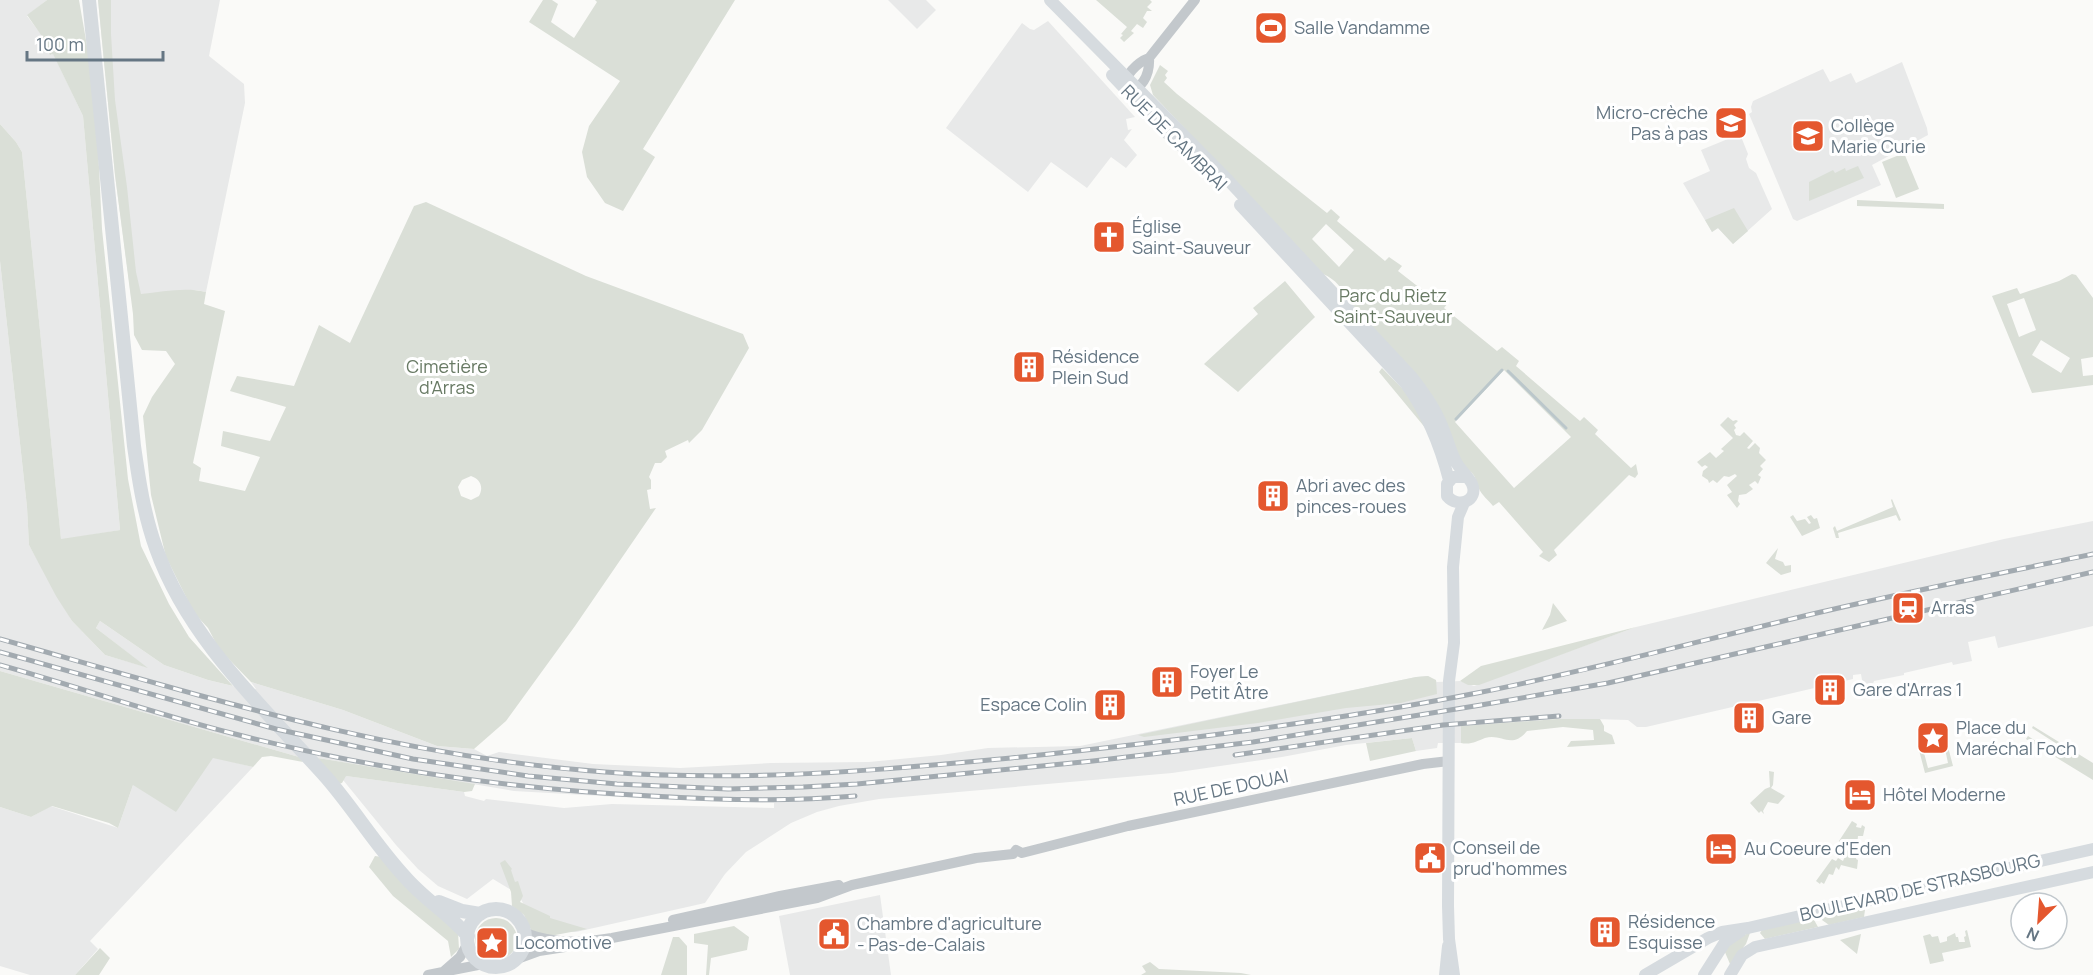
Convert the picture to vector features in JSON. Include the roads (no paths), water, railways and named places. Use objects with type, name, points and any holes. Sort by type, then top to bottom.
[{"type":"main road","name":"RUE DE CAMBRAI","points":[[1041,0],[1227,179],[1411,376],[1440,419],[1456,463],[1465,477]]},
{"type":"main road","name":"RUE DE CAMBRAI","points":[[1050,0],[1129,85],[1168,134],[1221,184],[1406,384],[1429,422],[1449,480]]},
{"type":"main road","points":[[90,2],[134,446],[142,499],[156,550],[190,617],[216,653],[339,792],[400,872],[453,920],[468,939],[473,956],[489,969],[514,965],[524,948],[525,933],[518,919],[508,912],[494,909],[480,914],[472,922],[468,939]]},
{"type":"main road","points":[[1449,499],[1456,503],[1464,502],[1471,497],[1473,488],[1470,481],[1465,477],[1457,476],[1449,480],[1445,489],[1449,499],[1449,554],[1453,567]]},
{"type":"main road","points":[[1445,975],[1449,939],[1449,681],[1454,643],[1453,567],[1458,517],[1464,502]]},
{"type":"main road","name":"BOULEVARD DE STRASBOURG","points":[[1645,975],[1722,932],[2093,849]]},
{"type":"main road","name":"BOULEVARD DE STRASBOURG","points":[[1730,975],[1741,958],[1755,947],[2093,872]]},
{"type":"main road","points":[[423,895],[462,911],[480,914]]},
{"type":"main road","points":[[1704,975],[1725,942],[1748,928]]},
{"type":"main road","points":[[1449,939],[1454,975]]},
{"type":"street","points":[[1129,85],[1149,70],[1149,58],[1195,0]]},
{"type":"street","name":"RUE DE DOUAI","points":[[580,943],[817,898],[852,885],[984,857],[1017,853],[1128,826],[1423,764],[1449,761]]},
{"type":"street","points":[[525,933],[555,942],[580,943]]},
{"type":"street","points":[[443,972],[460,957],[468,939]]},
{"type":"street","points":[[514,965],[532,953],[580,943]]},
{"type":"street","points":[[428,975],[489,969]]},
{"type":"waterway","points":[[1456,419],[1502,370]]},
{"type":"waterway","points":[[1508,371],[1566,428]]},
{"type":"railway","points":[[0,639],[299,721],[450,753],[527,764],[656,775],[808,774],[960,763],[1128,745],[1303,723],[1419,704],[1564,674],[1855,604],[2093,554]]},
{"type":"railway","points":[[0,652],[276,729],[413,759],[528,776],[617,784],[728,789],[803,787],[857,784],[1093,761],[1253,742],[1481,705],[1608,683],[2093,572]]},
{"type":"railway","points":[[0,665],[235,734],[338,757],[441,776],[598,793],[676,797],[778,800],[855,796]]},
{"type":"railway","points":[[1235,755],[1443,725],[1559,716]]},
{"type":"place","name":"Salle Vandamme","points":[[1271,28]]},
{"type":"place","name":"Micro-crèche Pas à pas","points":[[1731,123]]},
{"type":"place","name":"Collège Marie Curie","points":[[1808,136]]},
{"type":"place","name":"Église Saint-Sauveur","points":[[1109,237]]},
{"type":"place","name":"Résidence Plein Sud","points":[[1029,367]]},
{"type":"place","name":"Abri avec des pinces-roues","points":[[1273,496]]},
{"type":"place","name":"Arras","points":[[1908,608]]},
{"type":"place","name":"Foyer Le Petit Âtre","points":[[1167,682]]},
{"type":"place","name":"Gare d'Arras 1","points":[[1830,690]]},
{"type":"place","name":"Espace Colin","points":[[1110,705]]},
{"type":"place","name":"Gare","points":[[1749,718]]},
{"type":"place","name":"Place du Maréchal Foch","points":[[1933,738]]},
{"type":"place","name":"Hôtel Moderne","points":[[1860,795]]},
{"type":"place","name":"Au Coeure d'Eden","points":[[1721,849]]},
{"type":"place","name":"Conseil de prud'hommes","points":[[1430,858]]},
{"type":"place","name":"Résidence Esquisse","points":[[1605,932]]},
{"type":"place","name":"Chambre d'agriculture - Pas-de-Calais","points":[[834,934]]},
{"type":"place","name":"Locomotive","points":[[492,943]]},
{"type":"park label","name":"Parc du Rietz Saint-Sauveur","points":[[1393,306]]},
{"type":"park label","name":"Cimetière d'Arras","points":[[447,377]]}]
